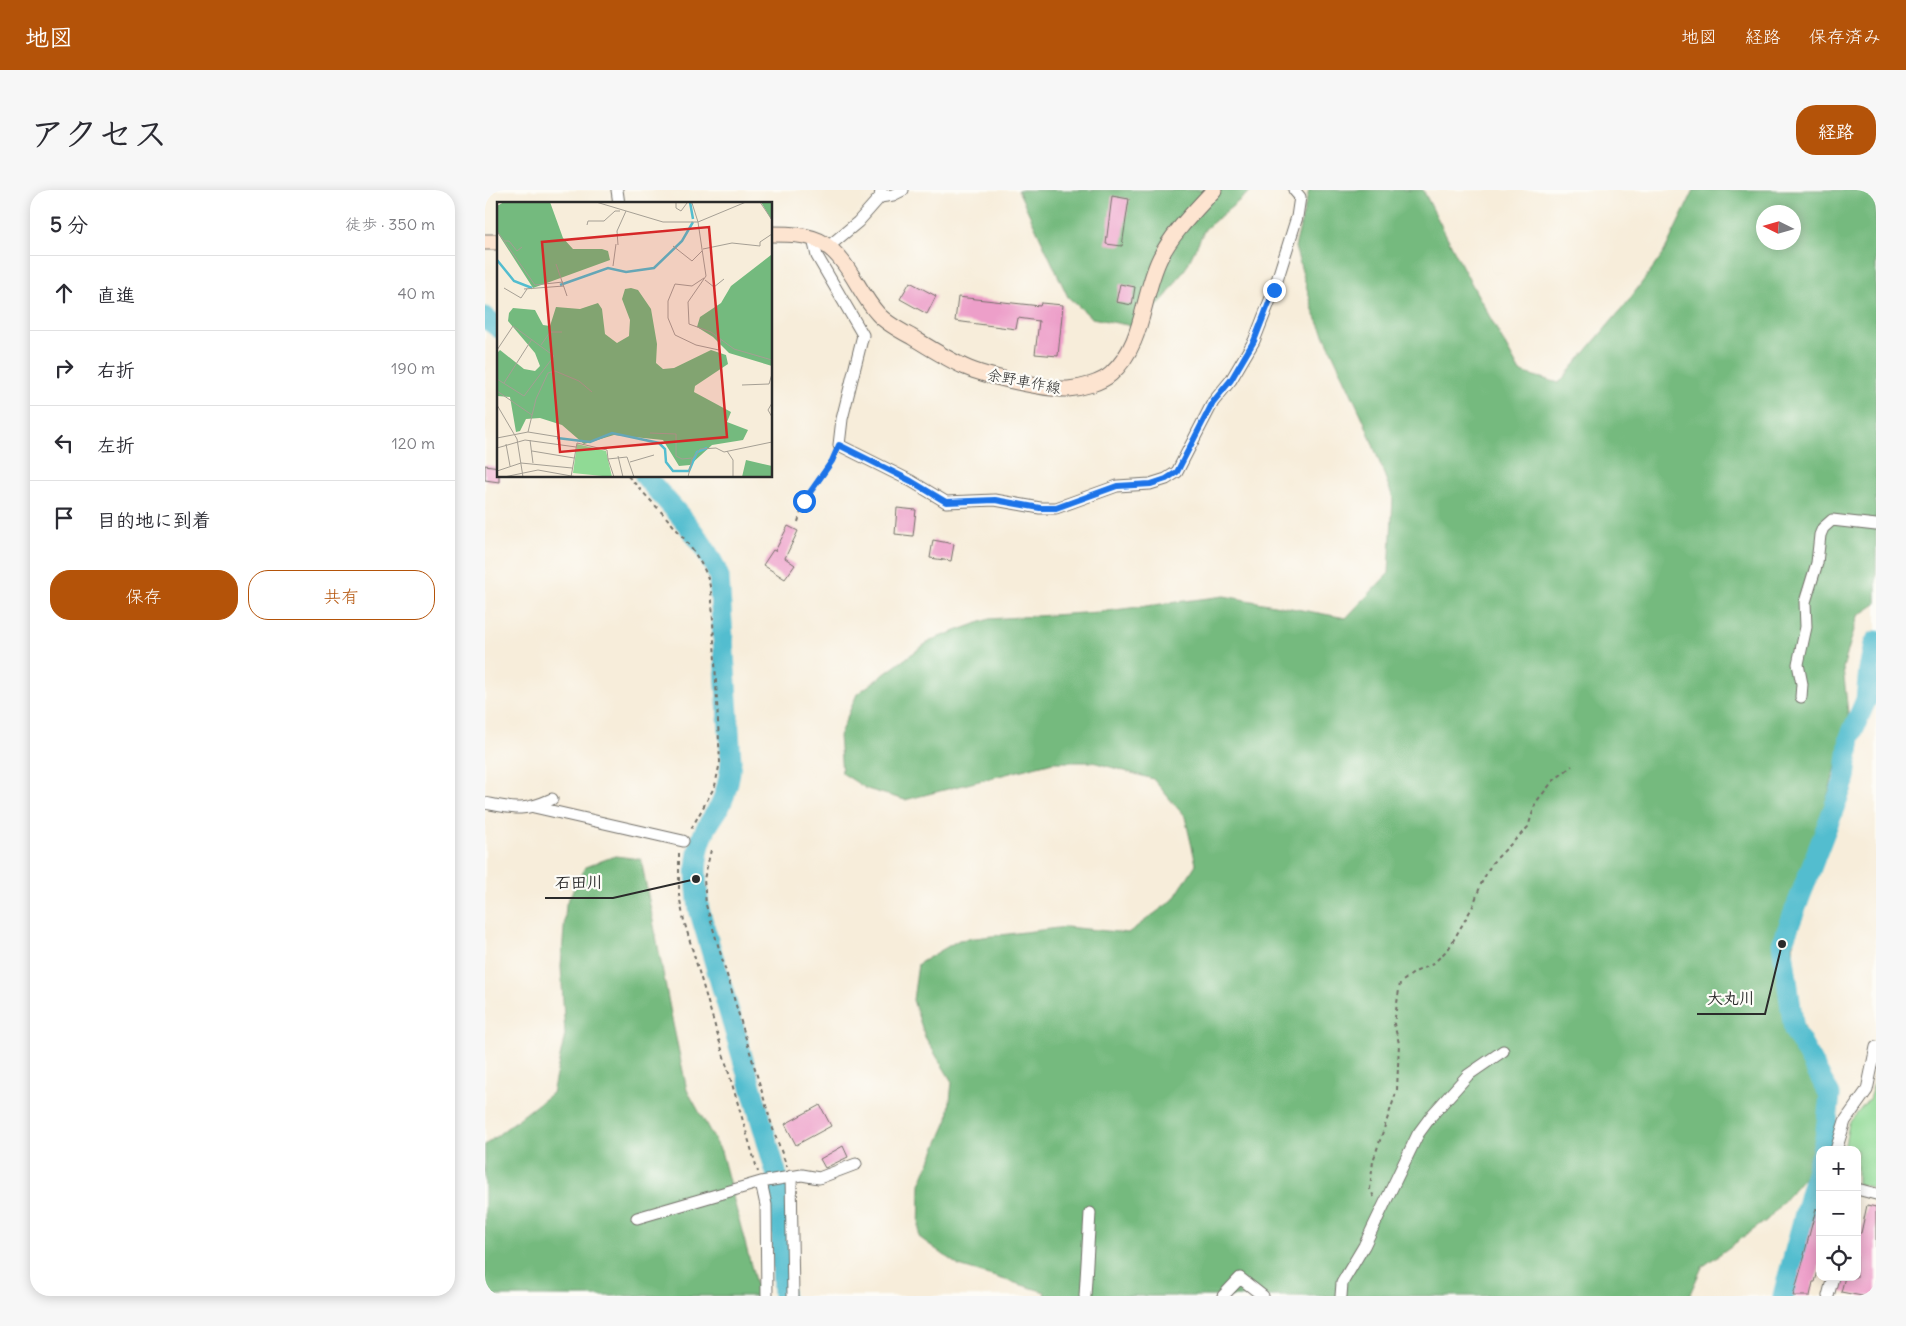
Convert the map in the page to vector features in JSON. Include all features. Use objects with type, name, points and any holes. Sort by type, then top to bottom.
[{"type":"main road","name":"余野車作線","points":[[773,234],[802,236],[821,242],[837,254],[878,314],[891,325],[965,368],[985,374],[1068,389],[1088,385],[1108,377],[1121,364],[1133,345],[1159,259],[1175,233],[1214,190]]},
{"type":"street","points":[[828,247],[858,222],[881,194],[893,195],[903,190]]},
{"type":"street","points":[[813,239],[817,256],[863,335],[842,419],[839,445],[911,481],[946,502],[995,500],[1040,508],[1056,508],[1117,486],[1151,484],[1166,479],[1177,472],[1213,402],[1231,380],[1254,341],[1274,290],[1297,217],[1300,197],[1294,190]]},
{"type":"street","points":[[1801,697],[1802,684],[1798,664],[1806,627],[1805,602],[1817,562],[1820,535],[1823,528],[1832,520],[1876,525]]},
{"type":"street","points":[[485,803],[520,809],[534,807],[552,799]]},
{"type":"street","points":[[534,807],[683,841]]},
{"type":"street","points":[[1838,1146],[1845,1121],[1867,1090],[1876,1048]]},
{"type":"street","points":[[1341,1296],[1342,1283],[1364,1246],[1418,1134],[1432,1115],[1468,1076],[1503,1051]]},
{"type":"street","points":[[637,1218],[761,1182],[802,1175],[819,1178],[856,1164]]},
{"type":"street","points":[[791,1176],[793,1296]]},
{"type":"street","points":[[761,1182],[766,1204],[767,1296]]},
{"type":"street","points":[[1861,1190],[1876,1194]]},
{"type":"street","points":[[1085,1296],[1090,1213]]},
{"type":"street","points":[[1223,1296],[1240,1278],[1263,1296]]},
{"type":"street","points":[[1828,1296],[1832,1281]]},
{"type":"path","points":[[798,522],[804,501],[832,461],[839,445]]},
{"type":"path","points":[[631,478],[686,542],[703,567],[709,582],[712,601],[720,762],[715,786],[683,841],[679,856],[679,895],[684,921],[761,1182]]},
{"type":"path","points":[[1381,1210],[1370,1189],[1373,1161],[1397,1090],[1399,1043],[1394,1024],[1400,983],[1415,972],[1433,964],[1449,948],[1473,906],[1492,862],[1528,827],[1536,802],[1553,780],[1572,766]]},
{"type":"path","points":[[711,850],[704,879],[706,905],[773,1129],[791,1176]]},
{"type":"green space","points":[[1018,190],[1252,190],[1205,229],[1187,266],[1167,295],[1137,327],[1092,318],[1068,297]]},
{"type":"green space","points":[[1309,190],[1423,190],[1520,372],[1559,383],[1626,304],[1663,254],[1694,190],[1876,190],[1876,604],[1858,616],[1843,668],[1849,722],[1812,850],[1794,930],[1792,987],[1838,1137],[1831,1146],[1816,1146],[1816,1164],[1767,1220],[1702,1267],[1689,1296],[1044,1296],[1045,1292],[959,1266],[919,1237],[920,1184],[948,1119],[952,1082],[925,1037],[913,1000],[918,964],[959,940],[1066,927],[1128,933],[1173,900],[1196,864],[1185,817],[1153,779],[1093,762],[1053,762],[905,800],[867,789],[842,773],[839,736],[857,694],[931,640],[989,619],[1099,612],[1224,596],[1346,618],[1389,573],[1393,498],[1364,421],[1314,313],[1295,247]]},
{"type":"green space","points":[[615,856],[641,859],[687,1090],[721,1151],[759,1296],[485,1296],[485,1145],[552,1093],[565,1035],[561,966],[566,904],[585,867]]},
{"type":"green space","points":[[1876,1077],[1876,1188],[1861,1185],[1861,1146],[1845,1146],[1849,1123],[1869,1099]]},
{"type":"building","points":[[1112,196],[1129,199],[1122,246],[1106,244]]},
{"type":"building","points":[[910,282],[936,296],[927,314],[900,299]]},
{"type":"building","points":[[1120,284],[1135,287],[1132,305],[1116,302]]},
{"type":"building","points":[[958,297],[1040,306],[1041,303],[1063,305],[1058,356],[1035,354],[1039,321],[1018,318],[1016,329],[955,321]]},
{"type":"building","points":[[485,465],[497,467],[499,482],[485,480]]},
{"type":"building","points":[[897,508],[916,510],[913,536],[895,534]]},
{"type":"building","points":[[788,526],[798,531],[785,558],[795,565],[785,579],[763,565],[773,550],[775,551]]},
{"type":"building","points":[[933,540],[954,544],[951,561],[930,558]]},
{"type":"building","points":[[820,1105],[831,1126],[796,1145],[785,1124]]},
{"type":"building","points":[[843,1146],[848,1157],[825,1168],[820,1159]]},
{"type":"building","points":[[1867,1205],[1876,1207],[1876,1296],[1862,1296],[1841,1292],[1844,1281],[1861,1281],[1861,1233]]},
{"type":"building","points":[[1816,1209],[1816,1278],[1815,1282],[1813,1282],[1810,1296],[1793,1296]]},
{"type":"waterway","points":[[485,317],[497,326]]},
{"type":"waterway","points":[[647,478],[696,536],[713,563],[719,577],[731,761],[725,795],[706,829],[698,852],[697,890],[699,909],[776,1172],[781,1214],[783,1296]]},
{"type":"waterway","points":[[1823,1146],[1830,1095],[1794,1030],[1782,944],[1845,779],[1850,737],[1866,700],[1869,669],[1876,641]]},
{"type":"waterway","points":[[1783,1296],[1816,1172]]},
{"type":"place","name":"石田川","points":[[696,879]]},
{"type":"place","name":"大丸川","points":[[1782,944]]},
{"type":"route","points":[[804,501],[832,461],[839,445],[911,481],[946,502],[995,500],[1040,508],[1056,508],[1117,486],[1151,484],[1166,479],[1177,472],[1213,402],[1231,380],[1254,341],[1274,290]]}]
